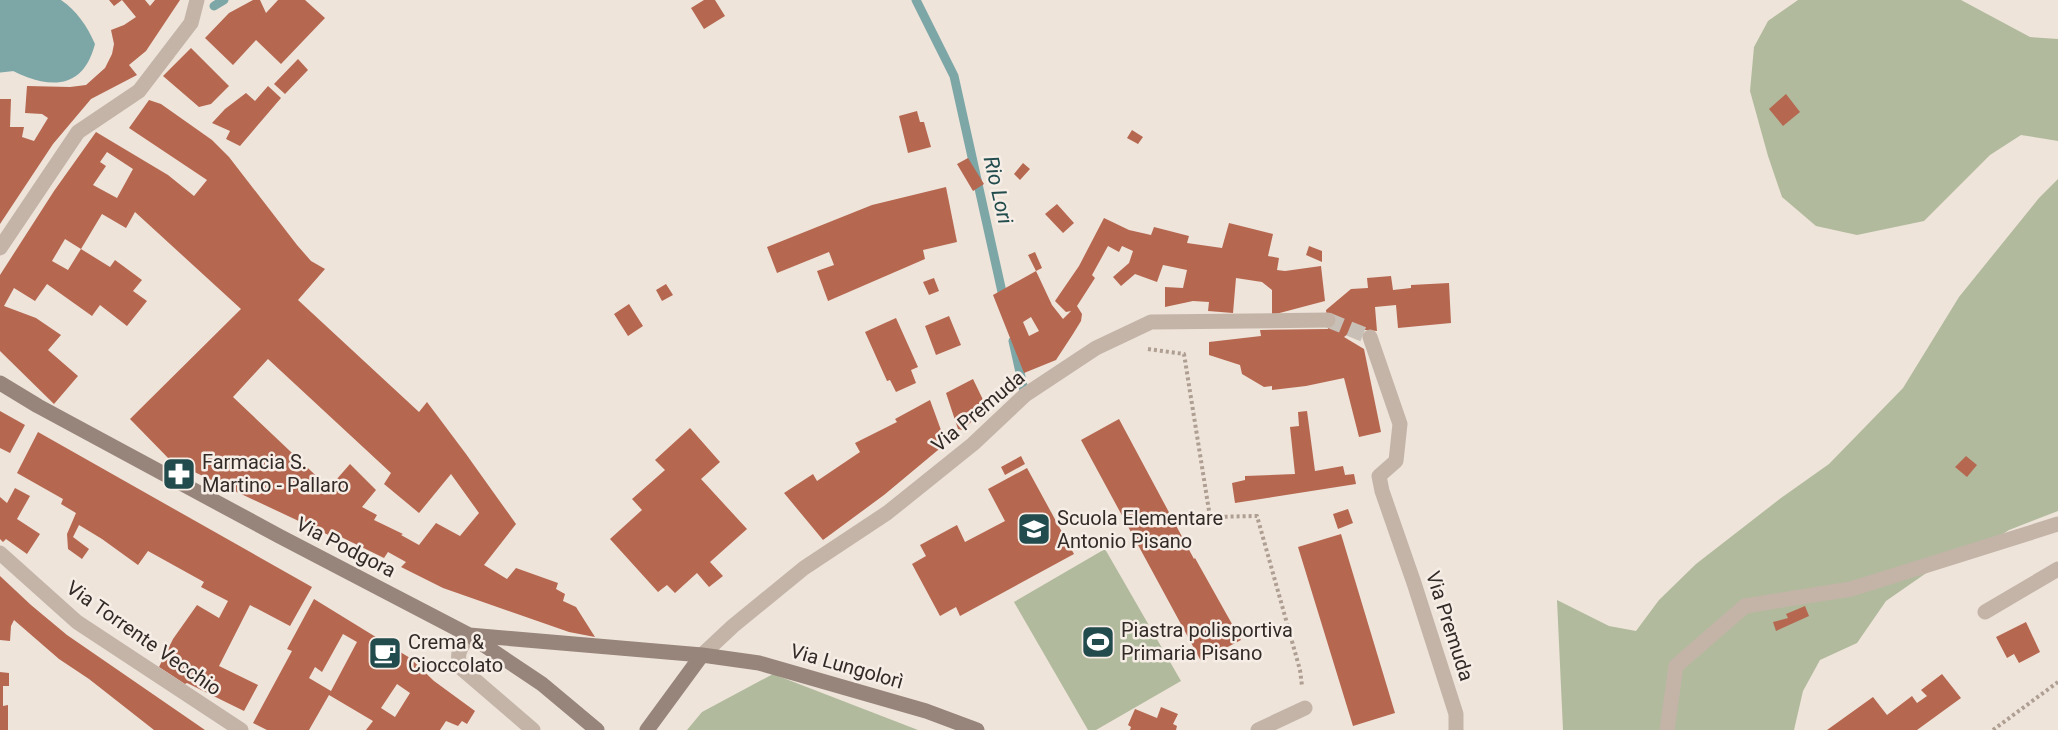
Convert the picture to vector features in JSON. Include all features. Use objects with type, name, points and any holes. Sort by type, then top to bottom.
[{"type":"street","points":[[0,248],[78,132],[140,91],[190,23],[197,0]]},
{"type":"street","name":"Via Premuda","points":[[702,655],[733,626],[804,568],[887,513],[965,450],[1025,395],[1096,348],[1151,322],[1328,320]]},
{"type":"street","name":"Via Premuda","points":[[1370,337],[1400,424],[1396,461],[1379,476],[1382,491],[1456,714],[1456,730]]},
{"type":"street","name":"Via Podgora","points":[[0,383],[237,514],[470,635],[702,655]]},
{"type":"street","points":[[1667,730],[1676,666],[1745,606],[1851,589],[2058,524]]},
{"type":"street","name":"Via Torrente Vecchio","points":[[0,553],[77,622],[241,730]]},
{"type":"street","points":[[1985,612],[2058,569]]},
{"type":"street","points":[[533,730],[461,669],[457,659],[470,635],[542,684],[597,730]]},
{"type":"street","points":[[646,730],[702,655]]},
{"type":"street","name":"Via Lungolorì","points":[[702,655],[759,663],[798,673],[926,711],[977,730]]},
{"type":"street","points":[[1258,730],[1305,708]]},
{"type":"path","points":[[1145,348],[1184,354],[1210,517],[1257,516],[1300,670],[1305,708]]},
{"type":"path","points":[[1993,730],[2058,682]]},
{"type":"green space","points":[[1798,0],[1961,0],[2030,37],[2058,39],[2058,141],[2021,135],[1990,155],[1924,221],[1857,235],[1816,226],[1782,197],[1750,91],[1754,47],[1768,21]]},
{"type":"green space","points":[[2058,179],[2058,511],[2009,530],[1987,544],[1945,560],[1886,601],[1857,643],[1820,660],[1803,691],[1794,730],[1563,730],[1557,600],[1609,626],[1636,631],[1659,600],[1696,564],[1829,464],[1903,388],[1959,297],[2039,198]]},
{"type":"green space","name":"Piastra polisportiva Primaria Pisano","points":[[1105,549],[1181,681],[1096,730],[1088,730],[1014,602]]},
{"type":"green space","points":[[773,674],[918,730],[687,730],[702,712]]},
{"type":"water","points":[[0,0],[61,0],[72,9],[85,25],[95,44],[80,73],[69,80],[57,83],[43,82],[14,72],[0,64]]},
{"type":"building","points":[[109,0],[122,0],[114,6]]},
{"type":"building","points":[[122,0],[145,0],[150,6],[155,0],[180,0],[146,51],[129,65],[137,75],[91,99],[53,144],[0,224],[0,99],[11,99],[10,127],[24,127],[22,137],[34,141],[48,118],[42,114],[25,113],[27,86],[86,85],[105,68],[114,44],[111,30],[136,17]]},
{"type":"building","points":[[253,0],[260,0],[266,13],[278,0],[305,0],[325,18],[281,64],[256,40],[233,65],[205,38],[229,13]]},
{"type":"building","points":[[704,0],[715,0],[725,16],[704,29],[691,8]]},
{"type":"building","points":[[191,48],[229,86],[211,104],[199,107],[163,76]]},
{"type":"building","points":[[298,59],[308,70],[285,94],[274,84]]},
{"type":"building","points":[[268,86],[281,98],[240,146],[226,139],[230,131],[212,123],[225,109],[246,93],[255,101]]},
{"type":"building","points":[[1786,94],[1800,112],[1783,126],[1769,109]]},
{"type":"building","points":[[149,100],[161,104],[212,140],[229,157],[297,245],[311,261],[325,269],[298,300],[419,412],[427,402],[516,524],[484,565],[507,579],[516,568],[558,583],[556,589],[565,594],[563,601],[576,607],[595,637],[569,632],[443,588],[401,567],[406,562],[388,552],[384,558],[339,536],[337,539],[171,461],[130,419],[241,309],[135,212],[126,228],[102,214],[81,249],[110,267],[115,260],[142,280],[133,291],[147,301],[127,326],[100,305],[92,316],[47,284],[35,301],[14,288],[4,306],[36,318],[61,335],[48,350],[78,376],[54,404],[0,351],[0,275],[54,191],[96,132],[168,175],[194,196],[207,180],[129,128]],"holes":[[[107,152],[133,169],[117,198],[93,185],[106,166],[100,162]],[[65,239],[81,249],[68,270],[52,261]],[[268,359],[391,473],[384,484],[419,513],[451,474],[479,513],[460,536],[436,523],[419,545],[401,535],[403,534],[374,520],[377,515],[362,507],[376,490],[350,464],[329,488],[233,397]]]},
{"type":"building","points":[[917,111],[920,122],[924,122],[931,147],[908,153],[899,116]]},
{"type":"building","points":[[1132,130],[1143,137],[1138,144],[1127,138]]},
{"type":"building","points":[[968,158],[984,184],[973,191],[957,164]]},
{"type":"building","points":[[1023,163],[1030,169],[1020,180],[1014,174]]},
{"type":"building","points":[[946,187],[957,242],[923,250],[925,259],[828,301],[817,271],[834,265],[829,252],[777,273],[767,247],[872,205]]},
{"type":"building","points":[[1057,204],[1074,223],[1063,233],[1045,214]]},
{"type":"building","points":[[1104,218],[1129,230],[1151,235],[1154,227],[1189,236],[1187,243],[1222,248],[1229,223],[1273,234],[1268,256],[1279,258],[1277,270],[1321,266],[1325,301],[1272,315],[1272,290],[1262,282],[1236,278],[1233,313],[1208,311],[1209,302],[1193,301],[1165,307],[1165,287],[1183,288],[1187,270],[1163,265],[1157,282],[1135,274],[1121,286],[1113,277],[1129,263],[1133,251],[1122,246],[1119,252],[1108,246],[1092,275],[1095,278],[1077,306],[1082,314],[1081,321],[1056,360],[1024,373],[993,295],[1036,271],[1052,305],[1063,319],[1071,311],[1066,312],[1055,301],[1079,266]],"holes":[[[1031,317],[1039,331],[1029,336],[1023,322]]]},
{"type":"building","points":[[1309,246],[1322,251],[1322,262],[1306,255]]},
{"type":"building","points":[[1035,252],[1042,268],[1036,271],[1028,255]]},
{"type":"building","points":[[1391,276],[1393,290],[1411,288],[1411,285],[1449,283],[1451,323],[1398,328],[1396,305],[1375,307],[1377,331],[1354,329],[1344,337],[1364,349],[1381,432],[1359,437],[1344,378],[1272,390],[1272,386],[1264,387],[1242,374],[1240,365],[1209,355],[1209,342],[1261,336],[1260,330],[1328,329],[1326,310],[1351,289],[1368,288],[1367,278]]},
{"type":"building","points":[[934,278],[939,291],[929,295],[923,282]]},
{"type":"building","points":[[666,284],[673,295],[662,301],[656,290]]},
{"type":"building","points":[[629,304],[643,326],[628,336],[614,314]]},
{"type":"building","points":[[949,316],[961,345],[936,355],[925,326]]},
{"type":"building","points":[[896,318],[918,367],[911,370],[916,383],[896,392],[890,380],[887,381],[865,332]]},
{"type":"building","points":[[973,379],[987,408],[962,430],[958,429],[946,393]]},
{"type":"building","points":[[930,400],[945,441],[944,445],[884,495],[823,540],[784,493],[813,474],[817,481],[860,452],[855,443],[897,422],[895,419]]},
{"type":"building","points":[[0,411],[25,425],[10,453],[0,448]]},
{"type":"building","points":[[1307,411],[1315,471],[1343,466],[1345,475],[1354,474],[1356,484],[1235,503],[1232,483],[1245,480],[1245,476],[1295,474],[1290,427],[1299,426],[1298,412]]},
{"type":"building","points":[[1119,419],[1194,559],[1241,640],[1201,661],[1081,440]]},
{"type":"building","points":[[690,428],[720,462],[701,479],[747,529],[710,562],[723,576],[709,587],[697,573],[675,593],[667,585],[658,592],[610,539],[642,510],[632,499],[665,470],[655,460]]},
{"type":"building","points":[[38,432],[312,587],[290,626],[250,605],[219,666],[258,685],[244,711],[185,684],[159,667],[173,639],[197,605],[219,618],[228,601],[201,587],[204,582],[148,551],[138,565],[79,525],[73,537],[89,549],[82,559],[68,549],[67,534],[76,513],[61,504],[63,499],[17,473]]},
{"type":"building","points":[[1021,456],[1025,464],[1005,475],[1001,467]]},
{"type":"building","points":[[1966,456],[1977,465],[1967,477],[1955,467]]},
{"type":"building","points":[[1027,468],[1074,554],[960,616],[956,607],[940,616],[912,564],[926,556],[920,545],[957,525],[965,542],[1005,521],[988,489]]},
{"type":"building","points":[[15,488],[30,496],[17,519],[40,534],[27,554],[6,539],[3,542],[0,539],[0,497],[7,503]]},
{"type":"building","points":[[1348,509],[1353,523],[1338,529],[1333,514]]},
{"type":"building","points":[[1341,534],[1395,713],[1353,726],[1298,547]]},
{"type":"building","points":[[0,576],[67,635],[205,730],[154,730],[89,679],[59,659],[14,620],[11,626],[10,641],[0,640]]},
{"type":"building","points":[[314,599],[410,658],[434,681],[475,711],[467,724],[462,721],[458,726],[446,721],[440,730],[366,730],[373,721],[329,695],[309,730],[267,730],[253,723],[292,651],[287,649]],"holes":[[[343,634],[357,642],[331,691],[309,678],[315,667],[322,672]],[[397,684],[410,693],[395,717],[381,708]]]},
{"type":"building","points":[[1805,606],[1809,616],[1776,631],[1773,622],[1788,618],[1786,614]]},
{"type":"building","points":[[2026,622],[2040,652],[2019,663],[2014,654],[2007,658],[1996,637]]},
{"type":"building","points":[[0,672],[9,673],[9,686],[3,686],[3,706],[8,705],[8,730],[0,730]]},
{"type":"building","points":[[1942,674],[1961,698],[1917,730],[1827,730],[1873,697],[1887,715],[1912,696],[1917,703],[1927,696],[1921,690]]},
{"type":"building","points":[[1161,707],[1178,714],[1173,724],[1177,726],[1176,730],[1130,730],[1131,727],[1128,725],[1135,709],[1157,718]]},
{"type":"waterway","name":"Rio Lori","points":[[214,6],[224,0]]},
{"type":"waterway","name":"Rio Lori","points":[[916,0],[954,76],[1004,301]]},
{"type":"waterway","name":"Rio Lori","points":[[0,68],[18,66]]},
{"type":"waterway","name":"Rio Lori","points":[[1013,341],[1025,395]]},
{"type":"tunnel","points":[[1328,320],[1370,337]]},
{"type":"place","name":"Farmacia S. Martino - Pallaro","points":[[179,474]]},
{"type":"place","name":"Scuola Elementare Antonio Pisano","points":[[1034,529]]},
{"type":"place","name":"Piastra polisportiva Primaria Pisano","points":[[1098,642]]},
{"type":"place","name":"Crema & Cioccolato","points":[[385,653]]}]
